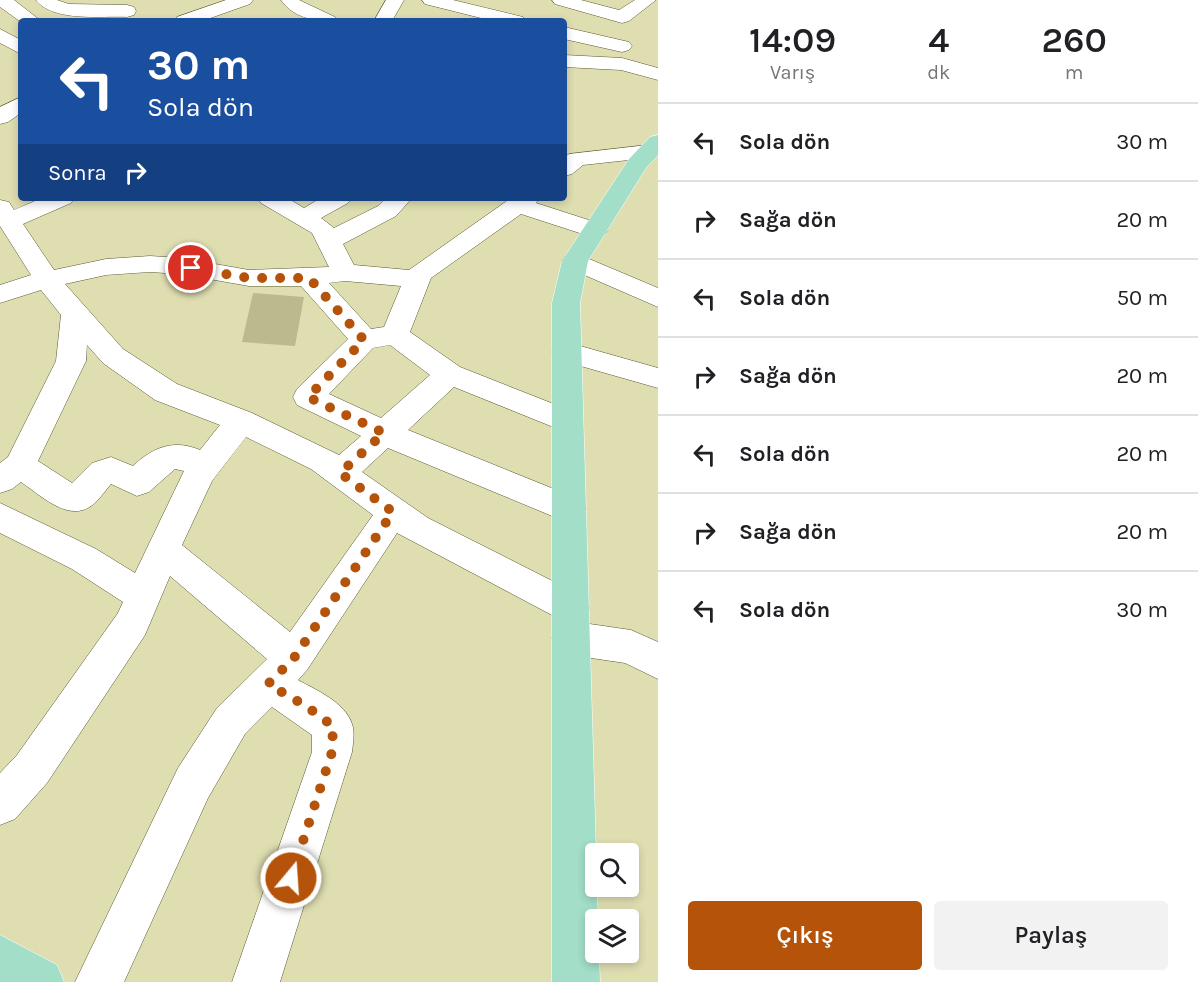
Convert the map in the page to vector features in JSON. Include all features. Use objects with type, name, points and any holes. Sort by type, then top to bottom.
[{"type":"main road","points":[[576,982],[566,303],[575,261],[595,230],[650,157]]},
{"type":"main road","points":[[0,959],[7,966],[40,982]]},
{"type":"street","points":[[45,0],[57,8],[69,10],[127,11]]},
{"type":"street","points":[[193,18],[244,0]]},
{"type":"street","points":[[290,0],[322,18]]},
{"type":"street","points":[[385,18],[395,0]]},
{"type":"street","points":[[430,0],[504,18]]},
{"type":"street","points":[[561,0],[622,17]]},
{"type":"street","points":[[622,17],[646,0]]},
{"type":"street","points":[[7,3],[28,18]]},
{"type":"street","points":[[622,17],[622,55]]},
{"type":"street","points":[[567,34],[622,55],[658,74]]},
{"type":"street","points":[[567,61],[622,55]]},
{"type":"street","points":[[0,117],[18,105]]},
{"type":"street","points":[[567,165],[577,159],[650,157]]},
{"type":"street","points":[[51,201],[4,214],[46,278],[112,356],[166,392],[241,421],[322,460],[416,528],[571,623],[631,647],[658,662]]},
{"type":"street","points":[[275,201],[322,229],[345,273]]},
{"type":"street","points":[[303,218],[334,201]]},
{"type":"street","points":[[329,242],[387,211],[395,201]]},
{"type":"street","points":[[395,335],[419,274],[522,201],[595,230]]},
{"type":"street","points":[[575,261],[658,298]]},
{"type":"street","points":[[0,294],[46,278],[127,264],[172,265],[248,278],[309,278],[345,273],[418,279]]},
{"type":"street","points":[[309,278],[364,340]]},
{"type":"street","points":[[75,315],[71,362],[10,473],[68,497],[78,498],[103,472],[111,469],[137,483],[158,464],[173,455],[183,456],[204,468]]},
{"type":"street","points":[[568,422],[450,374],[395,335],[364,340],[308,397],[384,433],[569,509]]},
{"type":"street","points":[[566,352],[658,378]]},
{"type":"street","points":[[340,473],[450,374]]},
{"type":"street","points":[[0,804],[32,769],[132,623],[163,549],[204,468],[241,421]]},
{"type":"street","points":[[99,982],[193,783],[231,721],[281,671],[393,512]]},
{"type":"street","points":[[0,517],[84,559],[133,590],[144,594]]},
{"type":"street","points":[[163,549],[281,671],[306,706],[333,726],[332,752],[256,982]]},
{"type":"building","points":[[253,293],[304,297],[295,346],[242,342]]},
{"type":"route","points":[[191,268],[248,278],[309,278],[364,340],[308,397],[384,433],[340,473],[393,512],[294,658],[268,684],[306,706],[333,726],[332,752],[291,878]]}]
